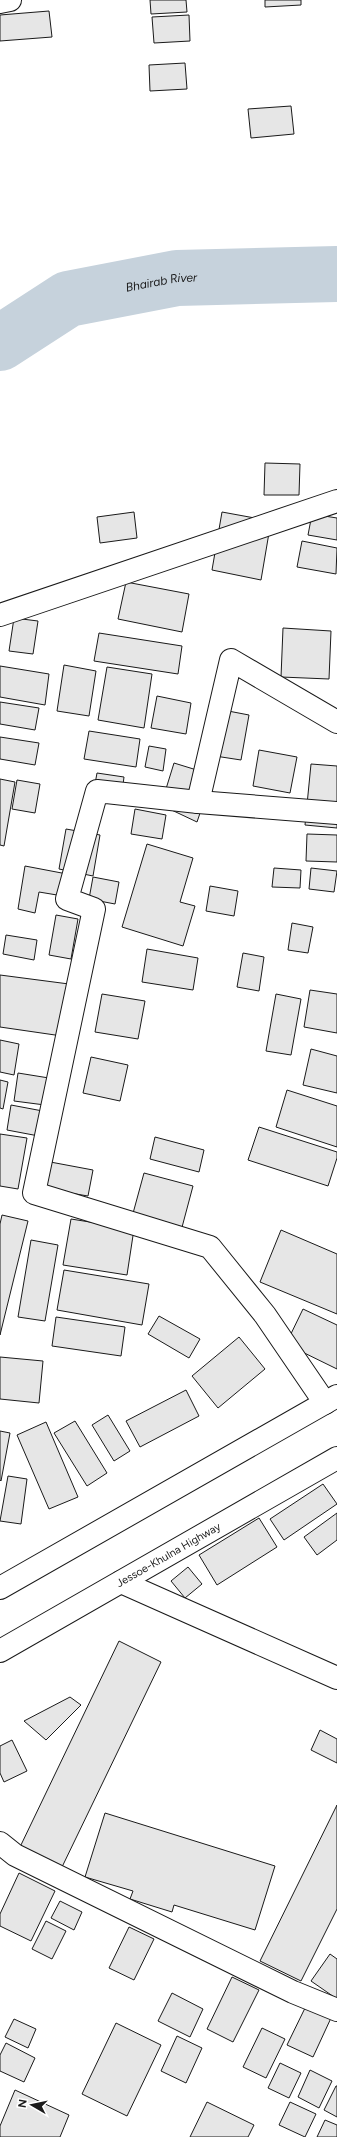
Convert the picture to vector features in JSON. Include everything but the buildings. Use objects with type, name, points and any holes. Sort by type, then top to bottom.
[{"type":"main road","points":[[0,2],[10,0]]},
{"type":"main road","points":[[0,615],[337,501]]},
{"type":"main road","points":[[198,802],[231,660],[337,722]]},
{"type":"main road","points":[[0,1588],[331,1400],[210,1247],[34,1193],[94,909],[67,899],[97,791],[198,802],[337,813]]},
{"type":"main road","name":"Jessoe-Khulna Highway","points":[[0,1651],[337,1458]]},
{"type":"main road","points":[[121,1582],[337,1678]]},
{"type":"main road","points":[[0,1843],[15,1855],[293,1992],[337,2010]]},
{"type":"waterway","name":"Bhairab River","points":[[0,343],[68,299],[177,278],[337,274]]}]
